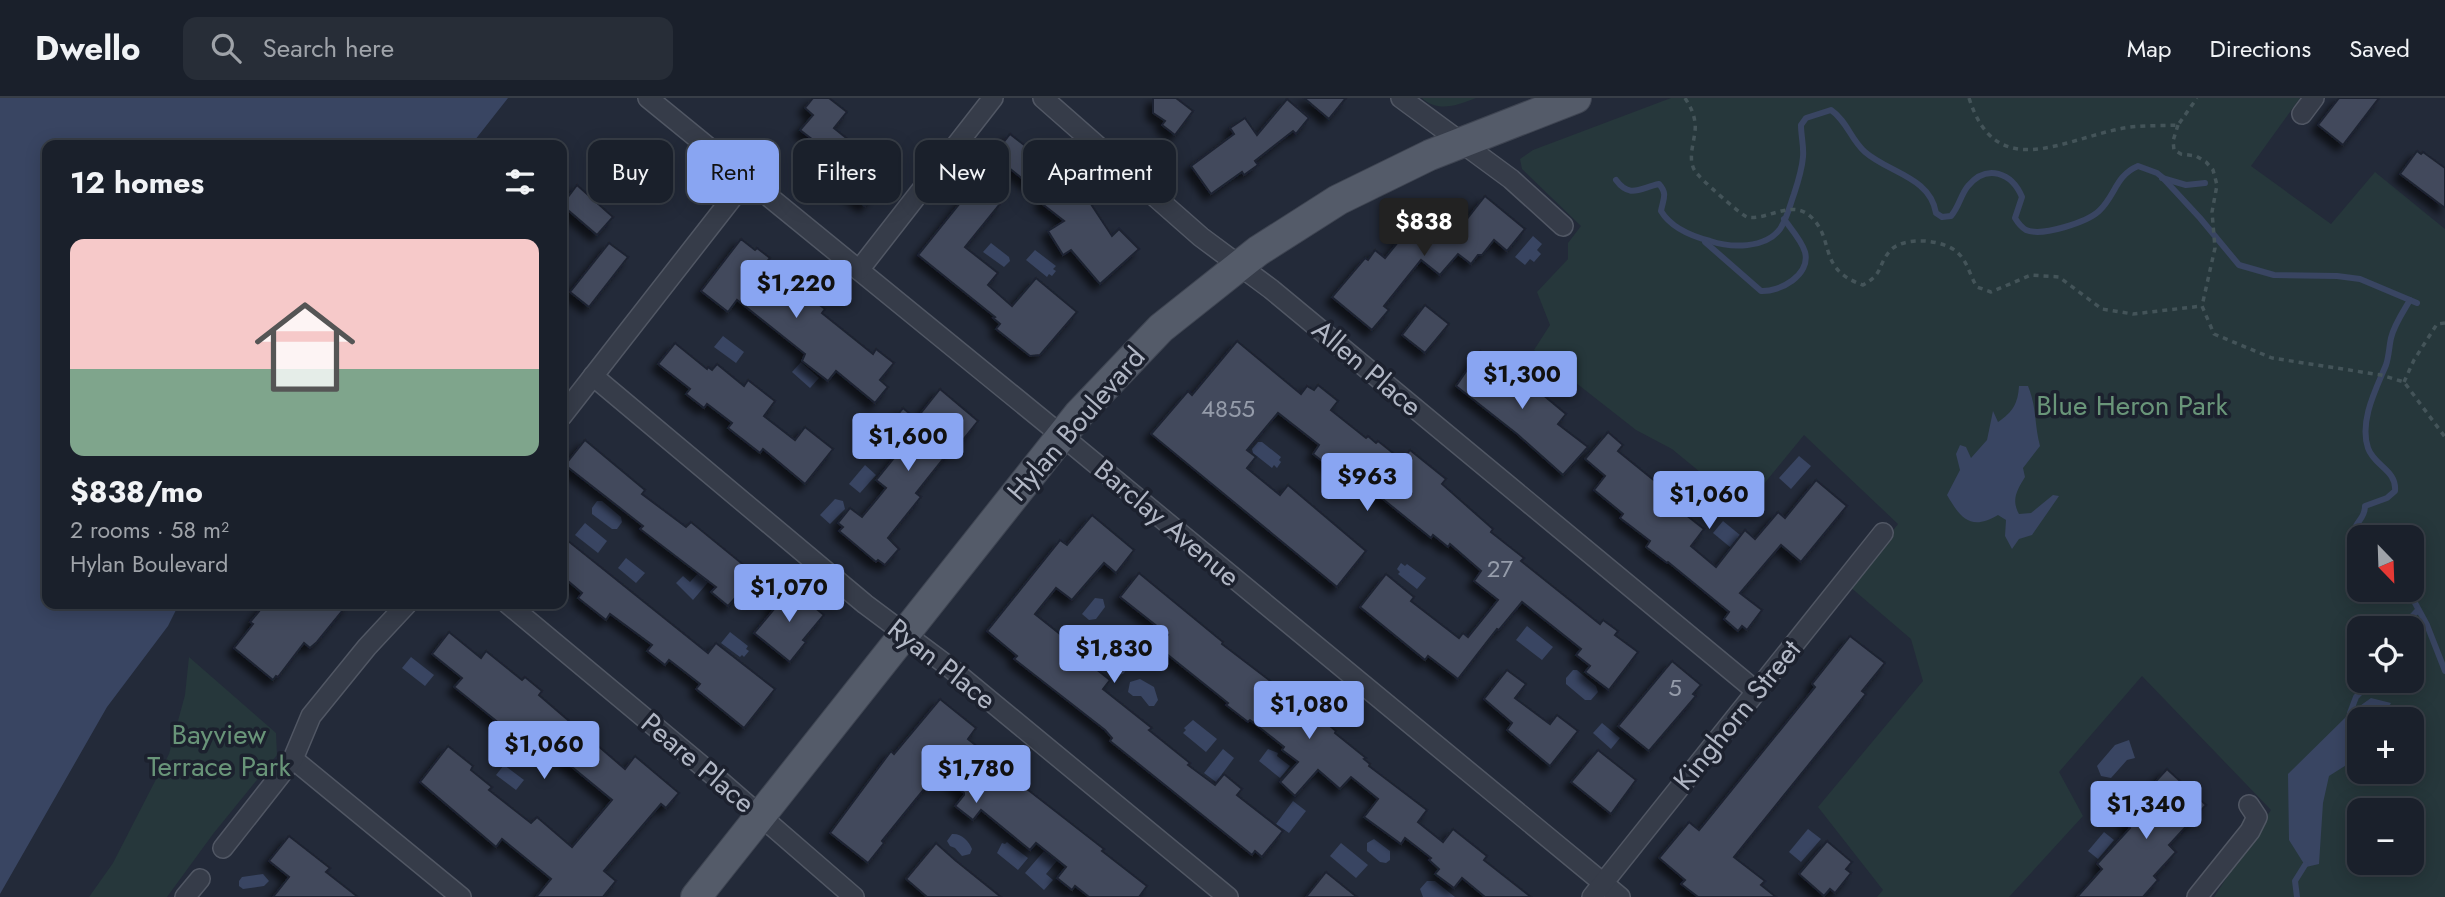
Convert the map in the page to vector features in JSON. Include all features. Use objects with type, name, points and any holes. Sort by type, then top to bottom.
[{"type":"main road","name":"Hylan Boulevard","points":[[696,897],[1061,435],[1144,344],[1197,297],[1239,265],[1282,234],[1338,200],[1408,164],[1576,98]]},
{"type":"street","name":"Barclay Avenue","points":[[648,98],[699,140]]},
{"type":"street","points":[[859,270],[993,98]]},
{"type":"street","name":"Allen Place","points":[[1043,98],[1201,237],[1282,297],[1756,691]]},
{"type":"street","points":[[1401,98],[1511,178],[1563,226]]},
{"type":"street","points":[[2302,114],[2314,98]]},
{"type":"street","points":[[567,410],[728,203]]},
{"type":"street","name":"Barclay Avenue","points":[[777,203],[1061,435],[1598,890],[1620,897]]},
{"type":"street","name":"Ryan Place","points":[[593,376],[865,604],[948,666],[1228,897]]},
{"type":"street","name":"Kinghorn Street","points":[[1598,890],[1883,533]]},
{"type":"street","points":[[223,848],[293,759],[311,716],[367,647],[402,609]]},
{"type":"street","name":"Peare Place","points":[[514,609],[854,897]]},
{"type":"street","points":[[293,759],[461,897]]},
{"type":"street","points":[[2197,897],[2250,831],[2257,817],[2249,805]]},
{"type":"street","points":[[186,897],[200,879]]},
{"type":"path","points":[[1685,98],[1692,109],[1696,124],[1692,160],[1695,171],[1735,210],[1747,217],[1788,210],[1809,214],[1818,226],[1834,265],[1847,279],[1863,285],[1877,277],[1890,250],[1909,241],[1935,242],[1958,251],[1977,287],[1991,292],[2031,275],[2059,277],[2102,309],[2133,314],[2202,306]]},
{"type":"path","points":[[1969,98],[1983,131],[2008,148],[2039,150],[2124,128],[2179,125]]},
{"type":"path","points":[[2197,98],[2179,125],[2173,141],[2174,150],[2196,156],[2206,162],[2213,170],[2217,185],[2212,212],[2215,248],[2202,306],[2214,334],[2272,358],[2381,375],[2404,382],[2445,437]]},
{"type":"path","points":[[2404,382],[2414,360],[2437,324],[2445,323]]},
{"type":"green space","points":[[1422,98],[1476,98],[1455,105],[1441,106],[1428,103]]},
{"type":"green space","name":"Blue Heron Park","points":[[1671,98],[2300,98],[2251,166],[2331,224],[2375,172],[2445,229],[2445,897],[2214,897],[2271,810],[2142,676],[2059,772],[2083,816],[2009,897],[1877,897],[1883,890],[1818,807],[1923,681],[1911,639],[1849,586],[1898,524],[1804,435],[1737,517],[1700,472],[1672,449],[1636,430],[1534,350],[1550,325],[1537,292],[1568,259],[1568,243],[1581,226],[1522,169],[1520,159],[1533,150]]},
{"type":"green space","name":"Bayview Terrace Park","points":[[189,657],[276,733],[277,755],[213,834],[167,897],[89,897],[113,863],[169,754],[185,695]]},
{"type":"water","points":[[0,98],[508,98],[475,140],[42,140],[42,609],[176,609],[168,626],[107,707],[0,894]]},
{"type":"water","points":[[1533,236],[1542,244],[1537,250],[1541,254],[1534,262],[1530,259],[1525,265],[1515,257]]},
{"type":"water","points":[[991,243],[1009,257],[1010,261],[1004,267],[983,252]]},
{"type":"water","points":[[1035,250],[1056,266],[1052,276],[1049,274],[1047,277],[1026,260]]},
{"type":"water","points":[[723,336],[744,352],[736,363],[714,347]]},
{"type":"water","points":[[801,362],[819,378],[810,388],[792,372]]},
{"type":"water","points":[[2019,386],[2028,386],[2031,394],[2040,446],[2023,468],[2025,477],[2016,495],[2015,504],[2019,514],[2031,513],[2053,495],[2059,496],[2032,535],[2019,539],[2012,549],[2005,536],[2006,520],[1998,515],[1981,522],[1968,520],[1947,495],[1960,470],[1956,454],[1960,445],[1966,447],[1971,458],[1987,440],[1993,411],[1998,422],[2007,415],[2014,407]]},
{"type":"water","points":[[1258,442],[1262,442],[1281,457],[1277,468],[1274,465],[1272,468],[1253,453],[1252,449]]},
{"type":"water","points":[[1799,456],[1811,466],[1791,489],[1779,478]]},
{"type":"water","points":[[865,465],[876,475],[860,493],[849,484]]},
{"type":"water","points":[[835,499],[843,501],[845,509],[830,524],[820,515]]},
{"type":"water","points":[[597,501],[602,501],[621,517],[622,522],[617,529],[612,529],[592,514],[592,508]]},
{"type":"water","points":[[1723,521],[1740,535],[1730,547],[1713,533]]},
{"type":"water","points":[[585,523],[607,541],[598,553],[575,535]]},
{"type":"water","points":[[626,558],[645,573],[636,583],[618,568]]},
{"type":"water","points":[[1401,563],[1405,566],[1407,564],[1426,578],[1417,589],[1398,574],[1400,572],[1397,569]]},
{"type":"water","points":[[700,571],[710,580],[693,600],[676,583],[683,576],[690,582]]},
{"type":"water","points":[[1095,598],[1103,599],[1105,607],[1096,619],[1089,620],[1082,614]]},
{"type":"water","points":[[1527,626],[1553,647],[1542,660],[1516,640]]},
{"type":"water","points":[[1127,631],[1142,643],[1140,654],[1131,653],[1119,643],[1119,635]]},
{"type":"water","points":[[730,632],[748,646],[746,649],[749,651],[744,657],[721,643]]},
{"type":"water","points":[[1104,649],[1110,649],[1127,663],[1128,668],[1123,674],[1117,675],[1100,662],[1098,655]]},
{"type":"water","points":[[411,657],[434,675],[425,686],[402,668]]},
{"type":"water","points":[[1573,670],[1577,670],[1596,686],[1598,692],[1591,700],[1585,700],[1566,684],[1566,678]]},
{"type":"water","points":[[1140,679],[1154,687],[1158,700],[1154,706],[1149,706],[1141,696],[1133,696],[1128,692],[1130,682]]},
{"type":"water","points":[[2371,698],[2391,703],[2389,707],[2358,707]]},
{"type":"water","points":[[2347,716],[2347,765],[2329,776],[2323,803],[2319,864],[2306,867],[2289,840],[2288,774]]},
{"type":"water","points":[[1193,720],[1217,739],[1206,752],[1183,733],[1186,730],[1184,728]]},
{"type":"water","points":[[1602,723],[1620,738],[1611,749],[1593,733]]},
{"type":"water","points":[[2129,740],[2135,758],[2127,760],[2111,778],[2101,776],[2097,766],[2115,745]]},
{"type":"water","points":[[1223,749],[1234,758],[1216,782],[1204,773]]},
{"type":"water","points":[[1268,749],[1278,753],[1277,756],[1290,766],[1280,778],[1259,761]]},
{"type":"water","points":[[504,765],[524,780],[516,790],[496,775]]},
{"type":"water","points":[[1293,801],[1306,811],[1289,833],[1276,824]]},
{"type":"water","points":[[1808,829],[1821,839],[1801,862],[1789,852]]},
{"type":"water","points":[[2104,832],[2114,840],[2098,859],[2088,851]]},
{"type":"water","points":[[952,834],[967,840],[972,849],[970,854],[962,856],[950,846],[947,841]]},
{"type":"water","points":[[1374,839],[1390,851],[1390,860],[1386,863],[1380,862],[1367,851],[1367,843]]},
{"type":"water","points":[[1007,842],[1028,858],[1018,870],[997,853],[1002,843]]},
{"type":"water","points":[[1341,843],[1368,865],[1356,878],[1330,856]]},
{"type":"water","points":[[1044,851],[1057,861],[1046,874],[1053,880],[1044,890],[1025,873]]},
{"type":"water","points":[[263,874],[269,881],[264,886],[243,889],[239,886],[242,877]]},
{"type":"water","points":[[1427,881],[1435,881],[1455,897],[1423,897],[1420,889]]},
{"type":"building","points":[[813,98],[829,98],[847,112],[834,128],[849,140],[813,140],[800,130],[813,115],[805,108]]},
{"type":"building","points":[[1153,98],[1176,98],[1193,111],[1175,135],[1162,125],[1165,121],[1153,113]]},
{"type":"building","points":[[1304,98],[1346,98],[1329,119]]},
{"type":"building","points":[[2339,98],[2379,98],[2343,145],[2318,125]]},
{"type":"building","points":[[1287,99],[1309,118],[1296,134],[1293,131],[1255,161],[1258,165],[1244,175],[1242,172],[1211,194],[1191,166],[1234,134],[1230,128],[1245,118],[1257,135]]},
{"type":"building","points":[[1010,134],[1023,144],[1023,179],[1009,168],[1009,140],[1005,140]]},
{"type":"building","points":[[2417,151],[2421,154],[2423,152],[2445,168],[2445,208],[2400,174]]},
{"type":"building","points":[[577,185],[588,195],[588,203],[597,203],[613,217],[597,235],[567,209],[567,198]]},
{"type":"building","points":[[1485,196],[1525,229],[1507,251],[1494,240],[1471,264],[1458,254],[1440,275],[1421,260],[1384,306],[1389,310],[1372,330],[1332,297],[1375,250],[1385,258],[1402,237],[1405,240],[1413,231],[1423,239],[1447,213],[1462,225]]},
{"type":"building","points":[[960,203],[999,203],[965,247],[998,273],[988,285],[1012,306],[1036,278],[1077,312],[1040,355],[1030,356],[996,329],[1000,324],[993,318],[995,317],[918,255]]},
{"type":"building","points":[[1041,203],[1090,203],[1112,236],[1119,229],[1139,249],[1100,284],[1071,250],[1063,255],[1048,231],[1064,221]]},
{"type":"building","points":[[741,239],[770,258],[765,264],[825,309],[822,313],[873,354],[876,349],[894,363],[880,380],[888,387],[875,403],[836,371],[828,381],[802,361],[805,354],[737,300],[728,312],[701,291]]},
{"type":"building","points":[[609,243],[628,257],[589,307],[570,292]]},
{"type":"building","points":[[1425,305],[1449,324],[1425,353],[1402,335]]},
{"type":"building","points":[[1237,341],[1301,394],[1307,386],[1314,390],[1318,385],[1338,401],[1331,410],[1366,438],[1368,436],[1376,443],[1378,441],[1402,460],[1410,450],[1446,479],[1442,484],[1493,529],[1491,532],[1524,558],[1521,561],[1600,624],[1603,620],[1618,631],[1615,635],[1638,652],[1609,690],[1585,672],[1590,666],[1576,655],[1581,649],[1522,602],[1458,679],[1428,656],[1425,660],[1360,607],[1386,574],[1414,597],[1411,601],[1459,638],[1463,633],[1468,637],[1498,600],[1474,581],[1481,571],[1450,544],[1448,547],[1433,535],[1431,538],[1363,483],[1360,486],[1334,465],[1331,468],[1313,454],[1319,445],[1278,413],[1247,450],[1256,457],[1247,468],[1280,495],[1288,485],[1366,551],[1337,587],[1151,434],[1188,391],[1192,395]]},
{"type":"building","points":[[675,343],[707,369],[708,367],[712,370],[717,364],[744,386],[748,380],[775,401],[764,416],[795,440],[805,427],[833,449],[805,484],[763,449],[760,453],[728,428],[732,423],[707,404],[704,408],[686,394],[690,389],[658,364]]},
{"type":"building","points":[[1480,351],[1513,378],[1517,373],[1566,414],[1558,424],[1588,447],[1563,475],[1517,434],[1456,386]]},
{"type":"building","points":[[940,389],[978,421],[962,441],[959,439],[916,493],[921,497],[888,538],[899,549],[885,565],[878,560],[876,562],[839,531],[843,527],[838,523],[850,508],[862,517],[886,488],[876,480],[907,442],[888,426],[903,408],[916,419]]},
{"type":"building","points":[[1608,432],[1623,445],[1618,451],[1671,494],[1667,500],[1704,529],[1691,546],[1716,567],[1745,530],[1755,539],[1778,512],[1785,518],[1816,480],[1847,506],[1801,562],[1781,545],[1740,593],[1762,610],[1747,630],[1742,626],[1738,631],[1724,619],[1729,612],[1646,547],[1650,541],[1620,518],[1623,514],[1594,490],[1605,476],[1585,459]]},
{"type":"building","points":[[585,440],[645,490],[642,494],[686,527],[691,522],[756,575],[728,606],[711,592],[716,587],[640,529],[643,526],[567,467],[567,462]]},
{"type":"building","points":[[1092,515],[1134,550],[1116,573],[1104,563],[1072,600],[1056,588],[1035,614],[1065,638],[1062,642],[1110,680],[1103,689],[1152,728],[1149,730],[1190,763],[1188,765],[1215,785],[1224,774],[1242,789],[1237,795],[1283,831],[1262,857],[1255,851],[1252,855],[1110,741],[1112,738],[1105,730],[1014,659],[1017,656],[987,631],[1060,540],[1067,545]]},
{"type":"building","points":[[567,540],[708,653],[716,643],[775,689],[744,728],[696,689],[700,684],[669,660],[665,665],[647,651],[652,645],[610,614],[606,620],[578,598],[582,593],[567,580]]},
{"type":"building","points":[[1139,573],[1223,642],[1222,644],[1277,686],[1275,688],[1313,719],[1317,715],[1366,758],[1364,759],[1369,766],[1427,810],[1418,822],[1443,842],[1453,829],[1487,856],[1484,860],[1531,897],[1485,897],[1462,878],[1454,888],[1435,874],[1439,869],[1429,860],[1431,858],[1405,838],[1401,844],[1364,817],[1378,799],[1351,777],[1340,789],[1318,770],[1295,796],[1280,782],[1298,762],[1282,750],[1284,747],[1226,705],[1228,703],[1158,647],[1168,635],[1120,597]]},
{"type":"building","points":[[787,585],[824,615],[803,640],[806,642],[790,662],[754,633],[775,608],[771,605]]},
{"type":"building","points":[[261,609],[344,609],[317,642],[310,648],[304,643],[273,680],[234,648],[253,624],[250,622]]},
{"type":"building","points":[[449,632],[481,658],[486,651],[522,680],[525,677],[542,691],[539,695],[625,769],[635,756],[679,793],[666,808],[661,804],[604,871],[616,881],[603,897],[536,897],[551,879],[502,839],[496,847],[420,782],[448,746],[473,766],[471,770],[492,787],[489,790],[531,823],[537,817],[572,847],[612,800],[528,731],[520,740],[454,687],[462,678],[432,654]]},
{"type":"building","points":[[1850,636],[1885,663],[1862,691],[1866,694],[1734,857],[1765,881],[1761,885],[1776,897],[1698,897],[1681,884],[1685,880],[1659,858],[1689,822],[1699,830],[1815,687],[1812,684]]},
{"type":"building","points":[[1672,661],[1701,685],[1693,694],[1696,696],[1649,751],[1618,726]]},
{"type":"building","points":[[1507,670],[1526,684],[1515,698],[1550,724],[1557,715],[1578,731],[1550,766],[1507,730],[1512,723],[1484,699]]},
{"type":"building","points":[[940,699],[976,728],[968,739],[1147,886],[1139,897],[1089,897],[1075,886],[1072,890],[1057,878],[1066,867],[1036,843],[1030,850],[981,810],[973,820],[955,806],[964,793],[938,772],[882,841],[884,843],[868,863],[830,833],[891,751],[894,754]]},
{"type":"building","points":[[1598,750],[1636,780],[1611,814],[1571,782]]},
{"type":"building","points":[[2167,769],[2206,805],[2169,845],[2176,852],[2154,876],[2158,880],[2143,897],[2077,897],[2102,869],[2097,864],[2130,828],[2124,822],[2159,783],[2156,781]]},
{"type":"building","points":[[289,836],[330,868],[326,872],[358,897],[273,897],[289,877],[269,861]]},
{"type":"building","points":[[1827,841],[1852,862],[1846,869],[1851,873],[1835,893],[1830,889],[1824,896],[1799,874]]},
{"type":"building","points":[[936,843],[1001,897],[927,897],[906,879]]},
{"type":"building","points":[[1326,872],[1357,897],[1306,897]]},
{"type":"waterway","points":[[1616,180],[1631,191],[1659,184],[1664,194],[1661,211],[1676,227],[1689,234],[1728,245],[1757,243],[1774,236],[1786,216],[1802,162],[1801,125],[1806,118],[1831,110],[1865,152],[1926,191],[1936,213],[1942,217],[1951,216],[1966,189],[1975,179],[1991,173],[2006,177],[2018,189],[2022,197],[2015,218],[2024,229],[2042,232],[2064,227],[2085,220],[2099,211],[2120,180],[2138,166],[2162,177],[2239,265],[2274,275],[2360,279],[2417,303]]},
{"type":"waterway","points":[[2162,178],[2186,185],[2205,183]]},
{"type":"waterway","points":[[1705,242],[1761,291],[1777,289],[1799,275],[1806,260],[1801,244],[1784,219]]},
{"type":"waterway","points":[[2357,525],[2365,506],[2387,498],[2395,491],[2395,484],[2389,473],[2368,448],[2366,427],[2370,405],[2387,362],[2392,333],[2410,300]]},
{"type":"waterway","points":[[2415,602],[2427,625],[2445,671]]},
{"type":"waterway","points":[[2412,616],[2418,610]]},
{"type":"waterway","points":[[2352,707],[2360,693]]},
{"type":"waterway","points":[[2297,897],[2295,881],[2305,865]]}]
